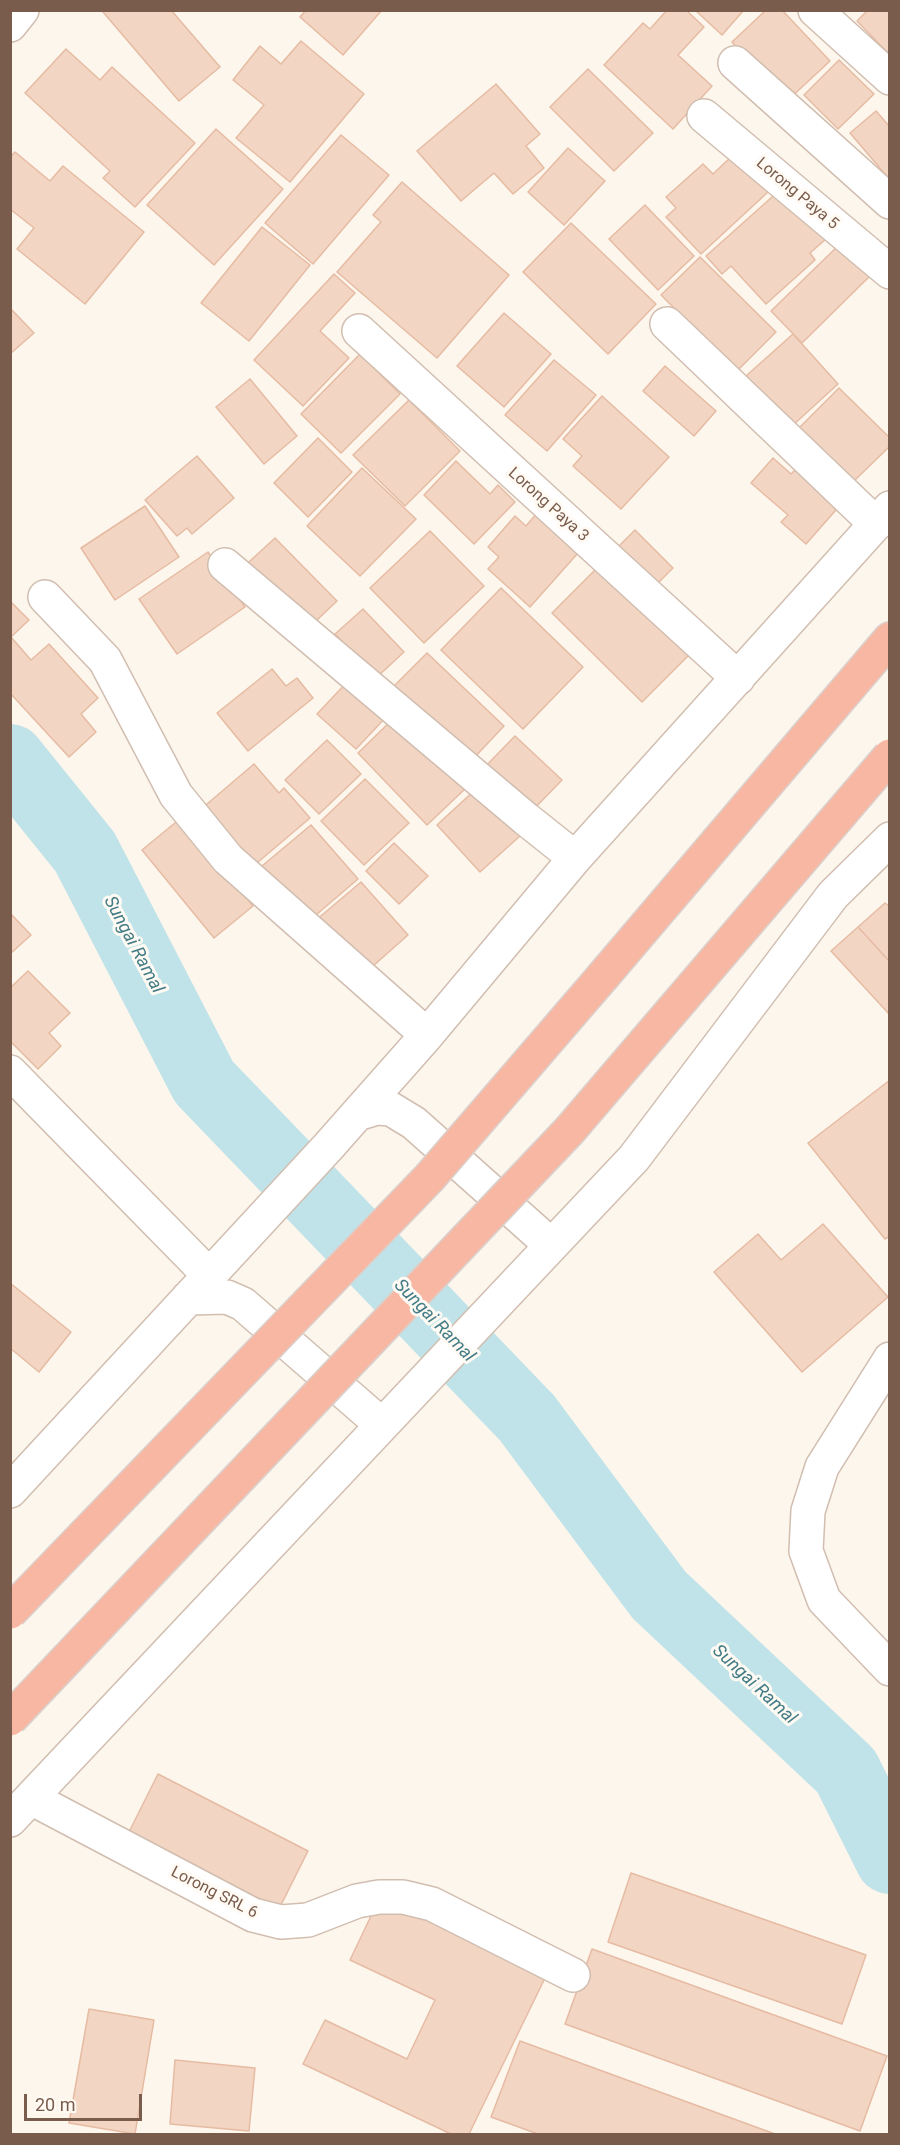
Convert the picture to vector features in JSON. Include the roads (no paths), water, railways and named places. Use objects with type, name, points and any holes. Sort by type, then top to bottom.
[{"type":"highway","points":[[10,1612],[430,1177],[890,639]]},
{"type":"highway","points":[[10,1719],[569,1131],[890,756]]},
{"type":"street","points":[[10,25],[22,10]]},
{"type":"street","points":[[815,10],[890,78]]},
{"type":"street","points":[[735,63],[890,202]]},
{"type":"street","name":"Lorong Paya 5","points":[[704,116],[890,272]]},
{"type":"street","points":[[10,1491],[328,1147],[427,1035],[575,858],[883,516],[668,324]]},
{"type":"street","name":"Lorong Paya 3","points":[[358,331],[738,678]]},
{"type":"street","points":[[225,565],[517,812],[575,858]]},
{"type":"street","points":[[45,597],[105,660],[176,795],[228,859],[427,1035]]},
{"type":"street","points":[[21,1809],[634,1158],[833,896],[890,839]]},
{"type":"street","points":[[400,1066],[399,1099],[414,1124]]},
{"type":"street","points":[[10,1071],[198,1287],[243,1304],[382,1425]]},
{"type":"street","points":[[357,1114],[377,1108],[391,1109],[414,1124],[551,1245]]},
{"type":"street","points":[[240,1242],[239,1285],[243,1304]]},
{"type":"street","points":[[890,1359],[822,1467],[808,1511],[806,1551],[824,1600],[890,1669]]},
{"type":"street","name":"Lorong SRL 6","points":[[21,1809],[253,1915],[281,1922],[308,1920],[357,1901],[379,1897],[403,1897],[432,1904],[573,1975]]},
{"type":"waterway","name":"Sungai Ramal","points":[[10,759],[85,852],[204,1082],[527,1418],[659,1595],[846,1771],[890,1859]]}]
